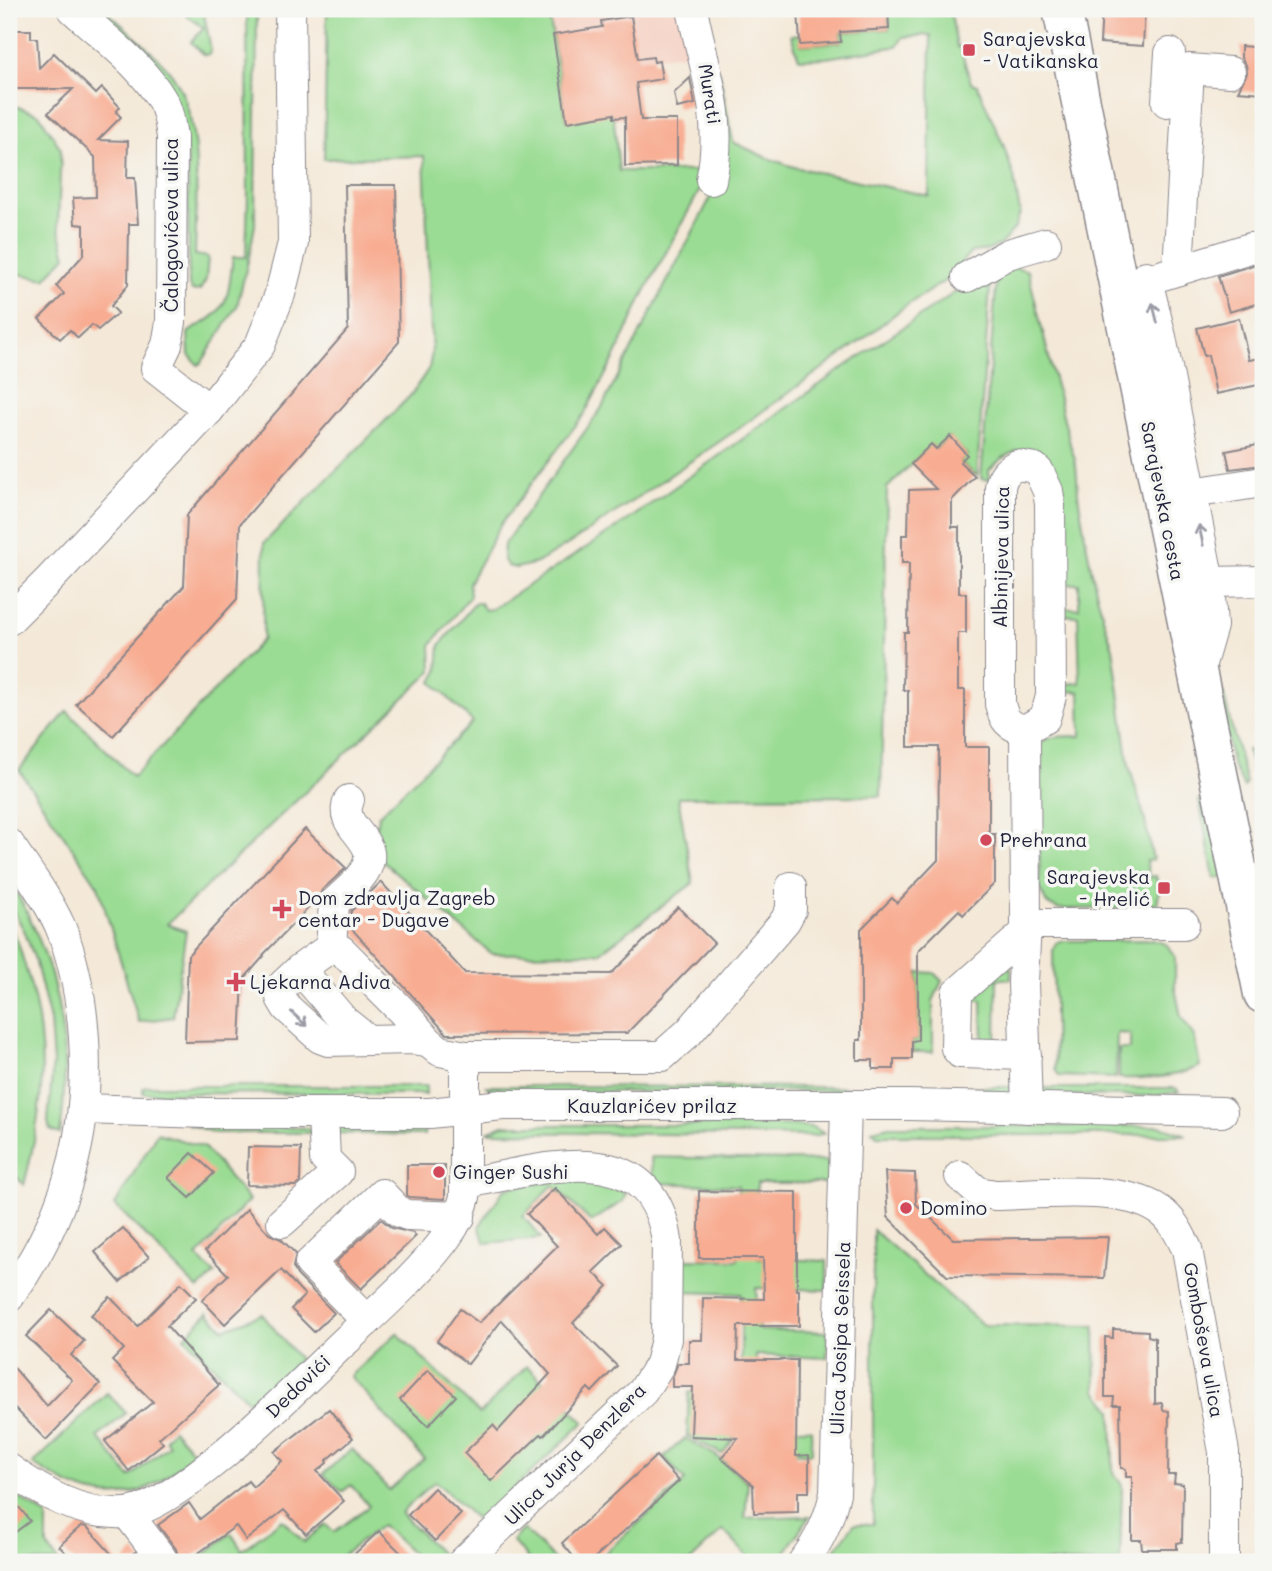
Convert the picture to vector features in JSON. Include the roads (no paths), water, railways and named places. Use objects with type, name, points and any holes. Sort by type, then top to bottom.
[{"type":"main road","name":"Sarajevska cesta","points":[[1062,9],[1149,272],[1198,674],[1263,994]]},
{"type":"street","name":"Čalogovićeva ulica","points":[[73,9],[142,72],[163,101],[170,120],[172,322],[167,345],[156,368],[209,410]]},
{"type":"street","points":[[9,620],[209,410],[260,345],[280,294],[293,243],[290,9]]},
{"type":"street","name":"Murati","points":[[692,9],[715,112],[716,158],[711,180]]},
{"type":"street","points":[[1170,53],[1149,272],[1209,582],[1212,626],[1198,674]]},
{"type":"street","points":[[1149,272],[1189,69],[1230,72]]},
{"type":"street","points":[[967,277],[1008,254],[1046,243]]},
{"type":"street","points":[[1149,272],[1263,247]]},
{"type":"street","name":"Albinijeva ulica","points":[[1017,465],[1035,468],[1040,472],[1048,491],[1051,516],[1051,696],[1045,718],[1025,730],[1008,723],[1000,704],[1000,487],[1002,477],[1017,465]]},
{"type":"street","points":[[1192,493],[1263,482]]},
{"type":"street","points":[[1209,582],[1263,581]]},
{"type":"street","points":[[1025,730],[1026,928],[1023,982],[1027,1108]]},
{"type":"street","points":[[331,947],[334,903],[362,876],[369,855],[365,839],[347,819],[345,808],[349,800]]},
{"type":"street","points":[[9,844],[53,911],[71,956],[84,1034],[86,1074],[79,1144],[73,1170],[51,1225],[9,1297]]},
{"type":"street","points":[[331,947],[341,950],[440,1051],[465,1056],[662,1056],[689,1032],[785,921],[791,910],[792,887]]},
{"type":"street","points":[[1026,1055],[960,1053],[956,1048],[957,993],[1026,928],[1184,924]]},
{"type":"street","points":[[331,947],[282,986],[281,998],[287,1008],[320,1038],[328,1041],[428,1041]]},
{"type":"street","name":"Dedovići","points":[[127,1513],[148,1506],[169,1494],[208,1466],[263,1420],[433,1254],[460,1217],[466,1183],[465,1056]]},
{"type":"street","name":"Kauzlarićev prilaz","points":[[83,1110],[430,1113],[522,1105],[846,1106],[1222,1112]]},
{"type":"street","name":"Ulica Josipa Seissela","points":[[803,1562],[818,1543],[830,1516],[835,1493],[846,1106]]},
{"type":"street","points":[[282,1222],[338,1172],[325,1159],[323,1113]]},
{"type":"street","name":"Ulica Jurja Denzlera","points":[[463,1562],[643,1391],[660,1364],[666,1339],[667,1241],[659,1212],[642,1186],[606,1167],[565,1165],[466,1183]]},
{"type":"street","name":"Gomboševa ulica","points":[[960,1176],[978,1192],[995,1195],[1111,1193],[1159,1210],[1174,1225],[1187,1249],[1212,1373],[1224,1452],[1224,1562]]},
{"type":"street","points":[[367,1321],[310,1263],[382,1194],[399,1212],[407,1215],[460,1217]]},
{"type":"street","points":[[9,1469],[56,1499],[107,1512],[127,1513],[162,1559],[160,1562]]},
{"type":"place","name":"Sarajevska - Vatikanska","points":[[969,50]]},
{"type":"place","name":"Prehrana","points":[[986,840]]},
{"type":"place","name":"Sarajevska - Hrelić","points":[[1164,888]]},
{"type":"place","name":"Dom zdravlja Zagreb centar - Dugave","points":[[282,909]]},
{"type":"place","name":"Ljekarna Adiva","points":[[236,982]]},
{"type":"place","name":"Ginger Sushi","points":[[439,1172]]},
{"type":"place","name":"Domino","points":[[906,1208]]}]
